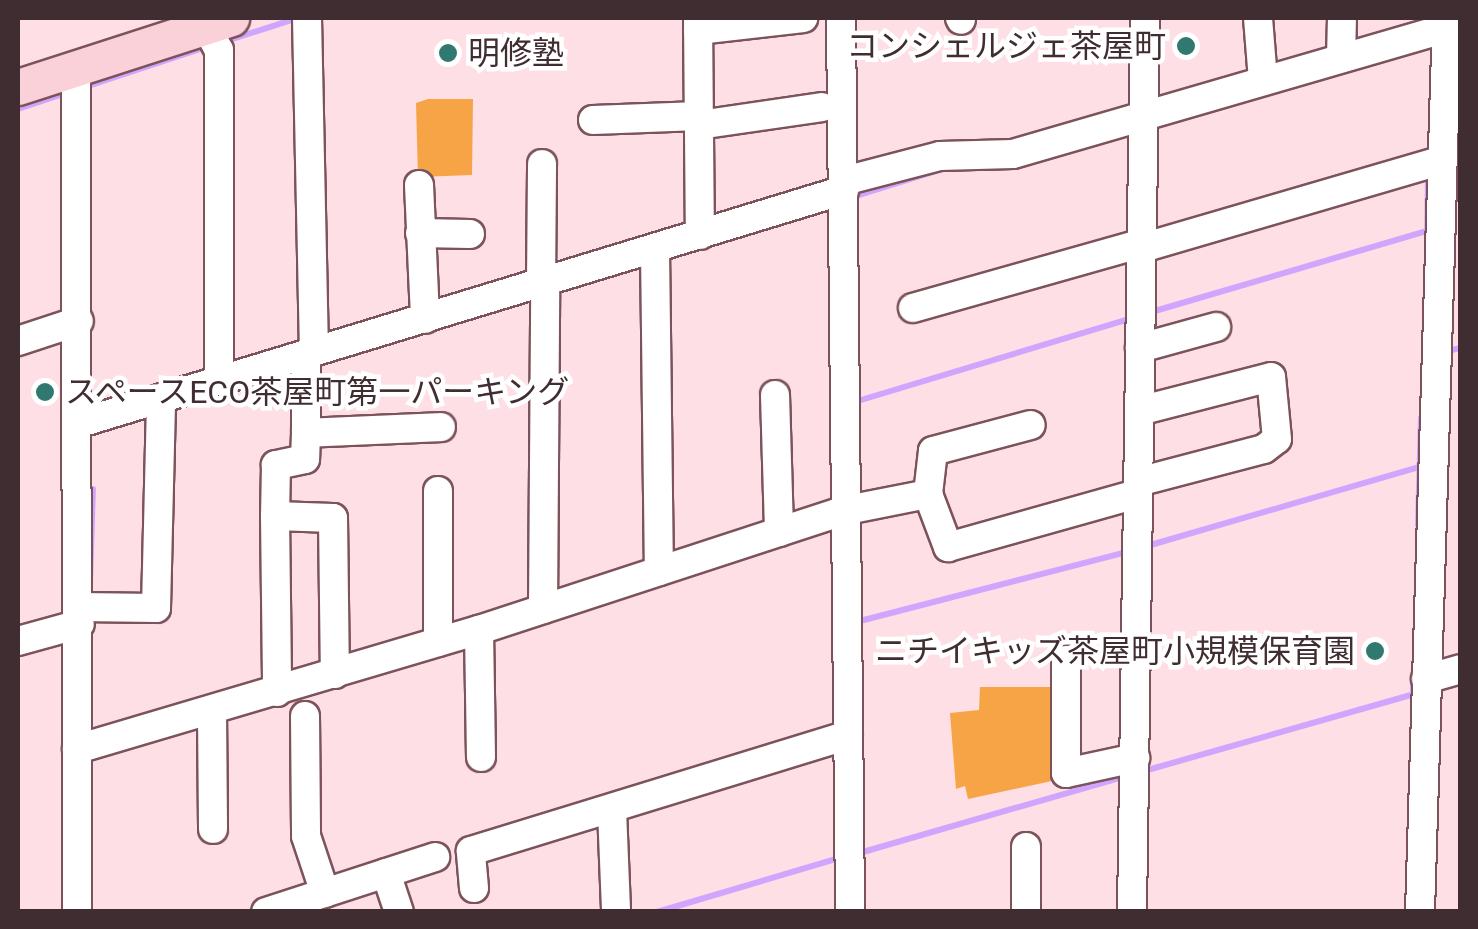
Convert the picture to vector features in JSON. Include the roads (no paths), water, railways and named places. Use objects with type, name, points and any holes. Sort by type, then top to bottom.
[{"type":"main road","points":[[18,87],[77,83],[152,29],[217,33]]},
{"type":"street","points":[[276,692],[276,465],[305,459],[307,18]]},
{"type":"street","points":[[700,235],[698,24],[803,18]]},
{"type":"street","points":[[842,18],[850,912]]},
{"type":"street","points":[[1132,912],[1140,326],[1148,113],[1145,18]]},
{"type":"street","points":[[1258,18],[1262,72]]},
{"type":"street","points":[[80,423],[308,359],[425,318],[656,256],[700,235],[940,156],[1012,154],[1148,113],[1342,42],[1445,27],[1433,162],[1441,349],[1432,443],[1420,912]]},
{"type":"street","points":[[217,33],[219,381]]},
{"type":"street","points":[[77,83],[80,615],[85,747],[77,912]]},
{"type":"street","points":[[593,120],[699,120],[822,107]]},
{"type":"street","points":[[913,308],[1433,162]]},
{"type":"street","points":[[542,164],[543,609]]},
{"type":"street","points":[[419,185],[425,318]]},
{"type":"street","points":[[420,233],[470,234]]},
{"type":"street","points":[[656,256],[660,571]]},
{"type":"street","points":[[18,341],[79,321]]},
{"type":"street","points":[[1140,326],[1216,327]]},
{"type":"street","points":[[1031,425],[933,451],[928,494],[948,547],[1264,449],[1278,438],[1271,377],[1139,411]]},
{"type":"street","points":[[775,395],[778,532]]},
{"type":"street","points":[[18,641],[80,615],[156,608],[161,399]]},
{"type":"street","points":[[306,433],[442,427]]},
{"type":"street","points":[[1432,443],[1460,435]]},
{"type":"street","points":[[438,491],[438,642]]},
{"type":"street","points":[[85,747],[479,630],[847,510],[928,494]]},
{"type":"street","points":[[275,516],[332,518],[336,674]]},
{"type":"street","points":[[479,630],[481,757]]},
{"type":"street","points":[[1066,660],[1066,772],[1135,768]]},
{"type":"street","points":[[1426,687],[1460,669]]},
{"type":"street","points":[[212,712],[213,828]]},
{"type":"street","points":[[305,716],[306,836],[325,893]]},
{"type":"street","points":[[474,888],[472,851],[848,735]]},
{"type":"street","points":[[612,810],[616,909]]},
{"type":"street","points":[[1026,846],[1026,912]]},
{"type":"street","points":[[266,912],[435,857]]},
{"type":"street","points":[[386,873],[399,912]]},
{"type":"waterway","points":[[223,42],[298,18]]},
{"type":"waterway","points":[[85,87],[206,47]]},
{"type":"waterway","points":[[18,109],[69,92]]},
{"type":"waterway","points":[[856,196],[936,171]]},
{"type":"waterway","points":[[1427,246],[1428,173]]},
{"type":"waterway","points":[[1148,313],[1426,231]]},
{"type":"waterway","points":[[861,400],[1132,318]]},
{"type":"waterway","points":[[1444,352],[1460,348]]},
{"type":"waterway","points":[[1418,525],[1421,418]]},
{"type":"waterway","points":[[1147,546],[1419,467]]},
{"type":"waterway","points":[[90,582],[93,489]]},
{"type":"waterway","points":[[860,621],[1130,551]]},
{"type":"waterway","points":[[1413,678],[1413,710]]},
{"type":"waterway","points":[[1144,771],[1415,694]]},
{"type":"waterway","points":[[856,854],[1127,776]]},
{"type":"waterway","points":[[657,912],[843,857]]},
{"type":"place","name":"コンシェルジェ茶屋町","points":[[1186,46]]},
{"type":"place","name":"明修塾","points":[[448,53]]},
{"type":"place","name":"スペースECO茶屋町第一パーキング","points":[[45,392]]},
{"type":"place","name":"ニチイキッズ茶屋町小規模保育園","points":[[1375,651]]}]
